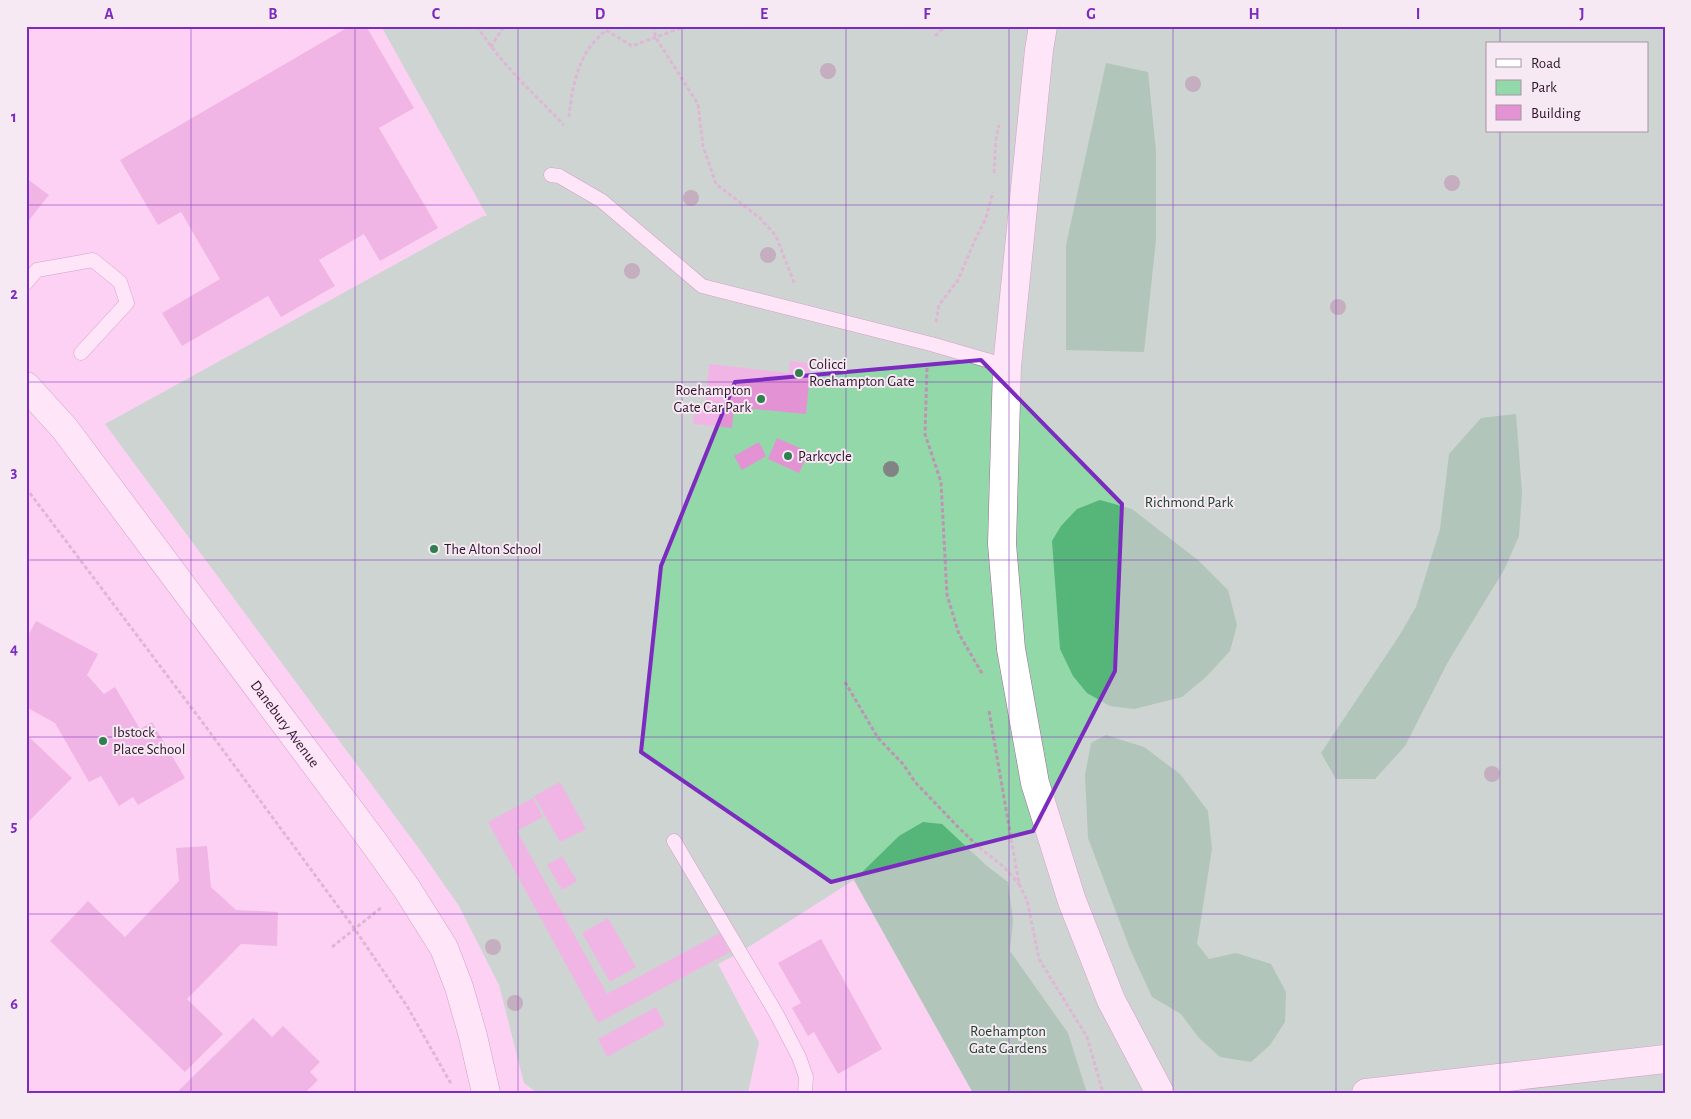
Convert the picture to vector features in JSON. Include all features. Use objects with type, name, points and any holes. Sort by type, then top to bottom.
[{"type":"street","points":[[1043,26],[1007,366],[1002,544],[1011,649],[1036,783],[1072,902],[1111,1000],[1160,1093]]},
{"type":"street","name":"Danebury Avenue","points":[[26,386],[65,429],[407,889],[444,948],[459,987],[485,1088]]},
{"type":"street","points":[[1366,1093],[1665,1059]]},
{"type":"lane","points":[[551,175],[559,176],[602,201],[702,286],[931,344],[1007,366]]},
{"type":"lane","points":[[26,283],[36,270],[93,260],[120,282],[127,303],[81,353]]},
{"type":"lane","points":[[674,841],[781,1022],[799,1057],[806,1077],[805,1093]]},
{"type":"path","points":[[477,26],[491,47],[519,80],[564,125]]},
{"type":"path","points":[[491,47],[504,26]]},
{"type":"path","points":[[652,26],[656,38],[698,104],[703,146],[716,184],[760,218],[776,236],[808,313]]},
{"type":"path","points":[[568,118],[570,96],[575,79],[589,48],[607,28],[632,46],[686,26]]},
{"type":"path","points":[[935,36],[946,26]]},
{"type":"path","points":[[26,488],[354,928],[407,1006],[450,1082],[485,1088]]},
{"type":"path","points":[[845,682],[878,738],[903,764],[915,782],[959,828],[1004,867],[1019,884]]},
{"type":"path","points":[[332,947],[354,928],[407,889]]},
{"type":"highlighted area","points":[[981,360],[1122,504],[1115,671],[1033,831],[831,882],[641,752],[661,566],[735,382]]},
{"type":"green space","name":"Richmond Park","points":[[381,26],[1665,26],[1665,1093],[973,1093],[854,880],[739,953],[718,964],[759,1042],[748,1093],[537,1093],[524,1083],[499,985],[459,906],[420,850],[105,424],[483,216],[487,216]]},
{"type":"green space","points":[[1106,63],[1148,72],[1156,151],[1156,240],[1144,352],[1066,350],[1066,245]]},
{"type":"green space","points":[[1516,414],[1522,492],[1519,536],[1504,570],[1449,660],[1405,746],[1375,779],[1336,779],[1321,753],[1399,636],[1416,607],[1440,529],[1449,454],[1481,418]]},
{"type":"green space","points":[[1100,500],[1132,509],[1199,561],[1228,590],[1237,625],[1230,651],[1206,677],[1182,697],[1134,709],[1110,706],[1087,693],[1073,676],[1060,649],[1052,541],[1061,526],[1077,509]]},
{"type":"green space","points":[[1106,735],[1144,747],[1180,774],[1208,811],[1212,849],[1197,944],[1209,959],[1236,953],[1271,964],[1286,992],[1285,1022],[1270,1045],[1251,1062],[1220,1057],[1199,1038],[1181,1014],[1152,997],[1130,949],[1088,838],[1085,775],[1091,743]]},
{"type":"green space","name":"Roehampton Gate Gardens","points":[[923,822],[942,824],[987,866],[1008,882],[1013,920],[1010,951],[1068,1033],[1087,1093],[973,1093],[854,880],[899,836]]},
{"type":"building","points":[[350,26],[366,26],[414,108],[379,128],[438,228],[380,261],[364,234],[319,260],[335,286],[281,317],[268,296],[182,346],[162,313],[220,279],[181,212],[158,225],[120,160]]},
{"type":"building","points":[[26,178],[49,195],[26,224]]},
{"type":"building","points":[[790,361],[811,363],[806,414],[734,407],[732,428],[693,424],[695,406],[705,407],[709,364],[789,373]]},
{"type":"building","name":"Parkcycle","points":[[777,438],[809,452],[799,473],[768,459]]},
{"type":"building","points":[[759,442],[766,456],[742,470],[734,456]]},
{"type":"building","points":[[36,621],[98,654],[87,675],[104,694],[115,687],[140,729],[152,722],[185,778],[138,805],[133,797],[119,806],[101,776],[89,782],[55,723],[26,707],[26,639]]},
{"type":"building","points":[[26,734],[72,778],[26,824]]},
{"type":"building","points":[[560,782],[586,829],[560,842],[534,796]]},
{"type":"building","points":[[533,798],[543,817],[517,831],[607,994],[720,933],[730,952],[598,1023],[488,822]]},
{"type":"building","points":[[207,846],[211,887],[236,910],[278,912],[277,946],[241,944],[187,999],[223,1034],[185,1072],[50,941],[88,901],[125,937],[179,881],[176,848]]},
{"type":"building","points":[[562,856],[577,881],[562,890],[547,865]]},
{"type":"building","points":[[608,918],[636,967],[610,982],[582,933]]},
{"type":"building","points":[[821,939],[882,1049],[838,1074],[814,1032],[808,1036],[792,1008],[801,1003],[778,963]]},
{"type":"building","points":[[656,1007],[665,1025],[607,1057],[598,1039]]},
{"type":"building","points":[[253,1018],[272,1037],[283,1026],[320,1062],[310,1072],[318,1080],[305,1093],[176,1093]]},
{"type":"place","name":"Colicci Roehampton Gate","points":[[799,373]]},
{"type":"place","name":"Roehampton Gate Car Park","points":[[761,399]]},
{"type":"place","name":"Parkcycle","points":[[788,456]]},
{"type":"place","name":"The Alton School","points":[[434,549]]},
{"type":"place","name":"Ibstock Place School","points":[[103,741]]}]
